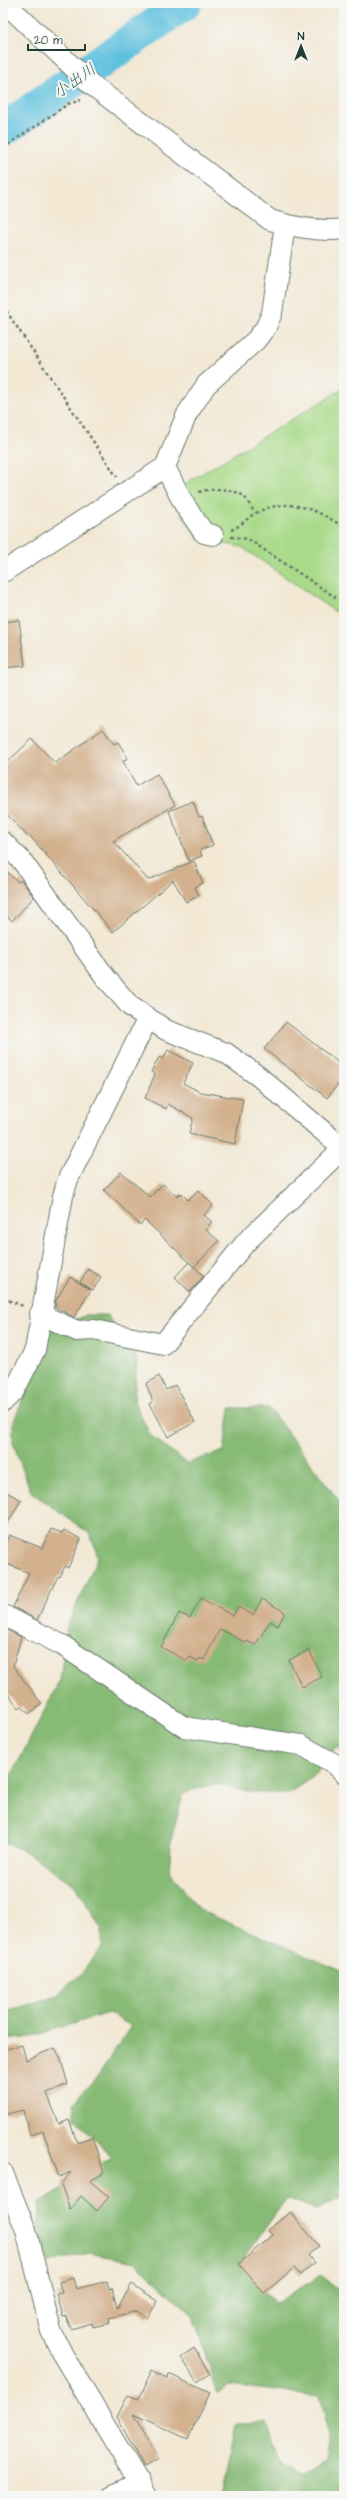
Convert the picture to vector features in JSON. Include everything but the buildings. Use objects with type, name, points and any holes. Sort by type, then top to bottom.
[{"type":"street","points":[[5,3],[95,87],[270,220],[286,225],[333,230],[344,229]]},
{"type":"street","points":[[3,572],[128,493],[165,467],[187,414],[206,385],[256,340],[266,327],[272,314],[286,225]]},
{"type":"street","points":[[165,467],[184,504],[204,533],[213,535]]},
{"type":"street","points":[[3,842],[22,861],[106,978],[130,1006],[166,1030],[226,1053],[258,1076],[344,1148],[246,1242],[163,1344],[94,1330],[76,1331],[40,1314]]},
{"type":"street","points":[[3,1402],[14,1391],[35,1350],[40,1314],[63,1196],[68,1179],[148,1018]]},
{"type":"street","points":[[3,1615],[62,1645],[184,1728],[301,1745],[335,1764],[344,1773]]},
{"type":"street","points":[[3,2173],[26,2230],[51,2331],[64,2357],[144,2489],[111,2496]]},
{"type":"path","points":[[3,148],[68,104],[85,99],[95,87]]},
{"type":"path","points":[[3,306],[128,493]]},
{"type":"path","points":[[184,504],[192,494],[207,489],[227,490],[243,495],[255,513]]},
{"type":"path","points":[[213,535],[240,527],[255,513],[287,503],[321,513],[344,527]]},
{"type":"path","points":[[213,535],[248,539],[344,603]]},
{"type":"green space","points":[[344,388],[344,618],[242,547],[199,539],[168,494]]},
{"type":"green space","points":[[86,1315],[107,1315],[137,1358],[134,1401],[150,1435],[187,1463],[224,1451],[230,1408],[269,1408],[340,1502],[344,1522],[344,1754],[337,1746],[311,1778],[287,1794],[247,1792],[216,1784],[184,1792],[172,1835],[169,1871],[199,1910],[344,1972],[344,2195],[316,2210],[287,2198],[239,2264],[275,2303],[322,2275],[344,2296],[344,2496],[222,2496],[236,2423],[267,2422],[280,2462],[301,2473],[325,2460],[329,2436],[319,2396],[229,2385],[218,2394],[193,2315],[135,2262],[89,2253],[49,2262],[38,2231],[39,2203],[112,2157],[75,2119],[73,2103],[99,2074],[131,2026],[109,2013],[25,2038],[3,2040],[3,2013],[57,1995],[82,1973],[102,1947],[102,1930],[76,1886],[23,1850],[3,1843],[3,1792],[60,1680],[67,1626],[98,1557],[90,1534],[31,1492],[13,1443],[13,1423],[50,1332]]},
{"type":"waterway","name":"小出川","points":[[3,130],[185,3]]}]
